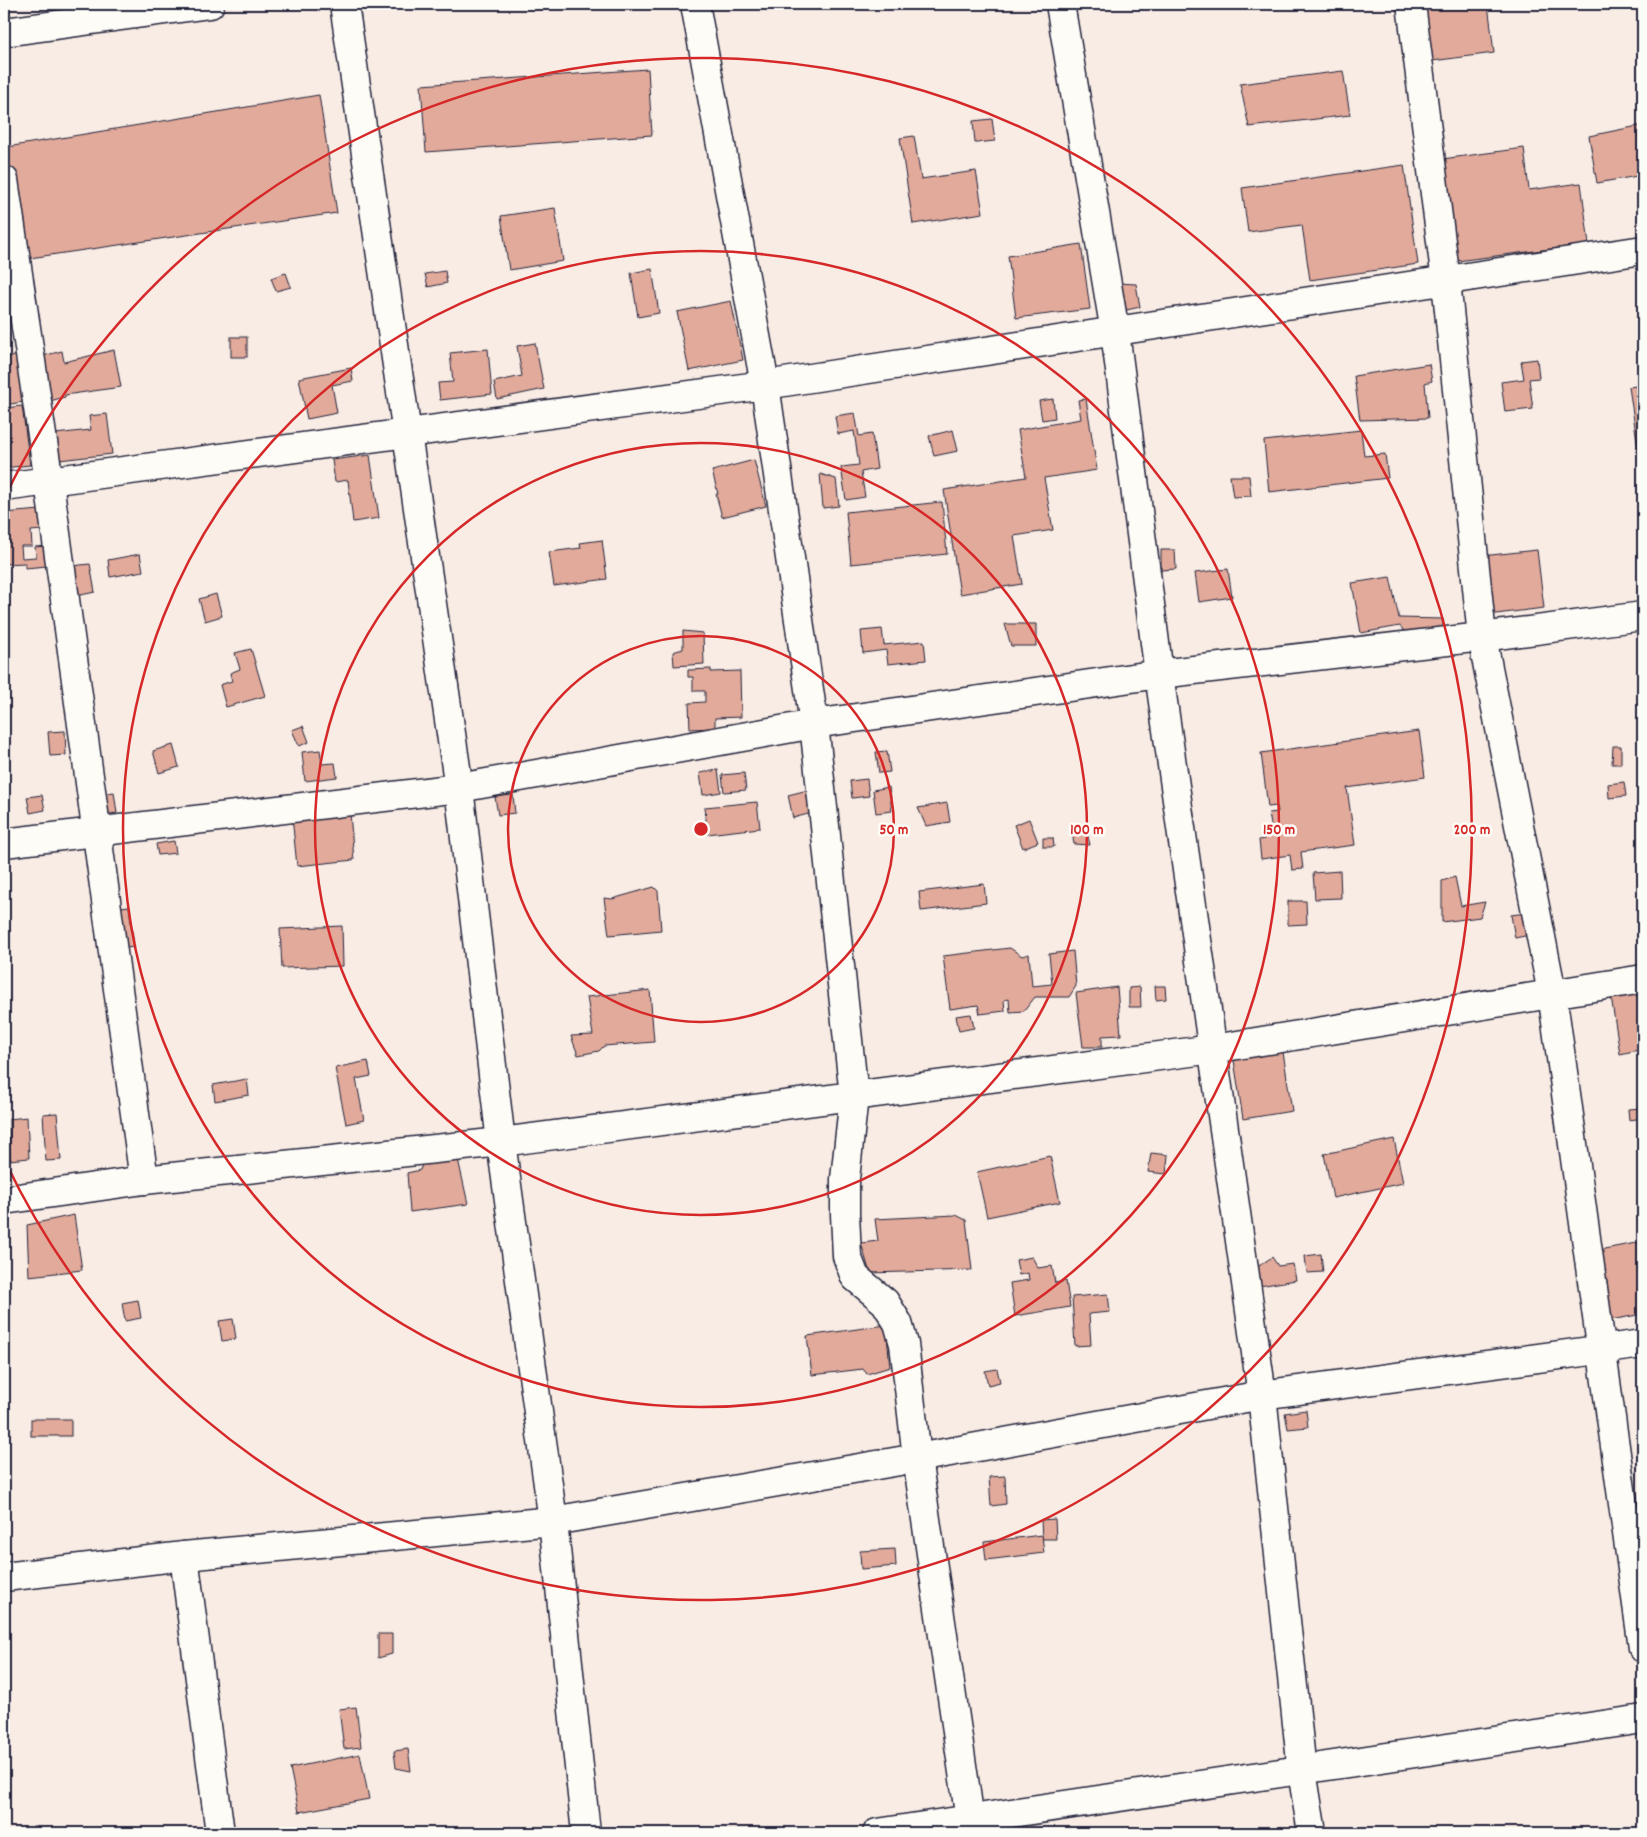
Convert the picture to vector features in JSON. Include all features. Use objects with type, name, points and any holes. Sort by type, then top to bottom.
[{"type":"main road","points":[[4,32],[210,4]]},
{"type":"main road","points":[[344,4],[459,788],[501,1142],[553,1521],[586,1833]]},
{"type":"main road","points":[[695,4],[765,385],[814,724],[854,1096],[845,1179],[847,1256],[855,1277],[885,1302],[898,1323],[904,1344],[917,1458],[970,1820]]},
{"type":"main road","points":[[1060,4],[1115,332],[1159,674],[1262,1396],[1302,1771],[1312,1833]]},
{"type":"main road","points":[[1411,4],[1446,281],[1482,637],[1552,993],[1643,1648]]},
{"type":"main road","points":[[4,180],[49,482],[144,1180]]},
{"type":"main road","points":[[4,487],[765,385],[1643,250]]},
{"type":"main road","points":[[4,843],[459,788],[814,724],[1159,674],[1482,637],[1643,616]]},
{"type":"main road","points":[[4,1200],[144,1180],[501,1142],[1213,1049],[1643,979]]},
{"type":"main road","points":[[4,1577],[184,1556],[553,1521],[1262,1396],[1643,1344]]},
{"type":"main road","points":[[184,1556],[220,1833]]},
{"type":"main road","points":[[877,1833],[1643,1719]]},
{"type":"building","points":[[1457,4],[1488,4],[1494,53],[1424,62],[1417,9]]},
{"type":"building","points":[[648,69],[652,135],[426,152],[421,85]]},
{"type":"building","points":[[1343,71],[1350,115],[1249,127],[1240,84]]},
{"type":"building","points":[[319,95],[337,213],[23,259],[7,147]]},
{"type":"building","points":[[992,119],[995,141],[975,143],[973,121]]},
{"type":"building","points":[[1643,125],[1643,175],[1597,183],[1589,136]]},
{"type":"building","points":[[914,136],[921,179],[976,171],[983,213],[913,224],[900,138]]},
{"type":"building","points":[[1524,148],[1529,190],[1581,183],[1589,244],[1449,262],[1435,160]]},
{"type":"building","points":[[1404,165],[1418,264],[1310,280],[1302,225],[1248,232],[1242,188]]},
{"type":"building","points":[[555,208],[563,261],[509,270],[501,216]]},
{"type":"building","points":[[1081,244],[1090,309],[1016,318],[1008,256]]},
{"type":"building","points":[[652,269],[659,313],[638,317],[631,273]]},
{"type":"building","points":[[445,271],[447,283],[428,287],[425,274]]},
{"type":"building","points":[[286,273],[291,287],[276,291],[271,278]]},
{"type":"building","points":[[1117,283],[1136,284],[1140,307],[1122,311]]},
{"type":"building","points":[[731,301],[743,360],[689,371],[677,312]]},
{"type":"building","points":[[231,337],[247,337],[247,357],[231,357]]},
{"type":"building","points":[[535,343],[544,389],[497,399],[494,382],[522,376],[517,346]]},
{"type":"building","points":[[488,349],[492,394],[440,400],[438,383],[453,382],[450,353]]},
{"type":"building","points":[[114,350],[121,387],[65,395],[65,397],[46,402],[35,358],[62,351],[64,362]]},
{"type":"building","points":[[16,356],[23,402],[4,405],[4,357]]},
{"type":"building","points":[[1537,359],[1539,378],[1529,379],[1533,409],[1505,412],[1501,382],[1524,379],[1521,361]]},
{"type":"building","points":[[1429,364],[1432,381],[1425,383],[1428,418],[1360,420],[1354,376]]},
{"type":"building","points":[[351,368],[353,381],[332,385],[337,413],[307,419],[299,378]]},
{"type":"building","points":[[1643,385],[1643,453],[1639,454],[1629,387]]},
{"type":"building","points":[[1053,399],[1055,418],[1042,420],[1039,401]]},
{"type":"building","points":[[1086,399],[1097,470],[1044,478],[1053,530],[1014,536],[1022,584],[960,594],[944,490],[1026,477],[1018,430],[1081,419],[1078,400]]},
{"type":"building","points":[[22,406],[30,465],[4,468],[4,408]]},
{"type":"building","points":[[855,413],[859,436],[872,434],[877,469],[861,472],[865,497],[846,500],[841,467],[859,465],[854,431],[838,434],[835,416]]},
{"type":"building","points":[[107,414],[112,454],[59,460],[55,434],[91,430],[89,416]]},
{"type":"building","points":[[953,430],[958,451],[934,456],[929,436]]},
{"type":"building","points":[[1361,430],[1364,456],[1385,454],[1388,478],[1269,492],[1264,441]]},
{"type":"building","points":[[370,455],[379,518],[353,522],[348,480],[335,482],[332,460]]},
{"type":"building","points":[[754,460],[766,506],[722,517],[712,471]]},
{"type":"building","points":[[820,474],[836,479],[839,506],[823,508]]},
{"type":"building","points":[[1230,476],[1249,476],[1251,496],[1233,497]]},
{"type":"building","points":[[942,502],[947,554],[851,564],[846,512]]},
{"type":"building","points":[[41,510],[42,530],[31,531],[32,546],[21,546],[22,558],[36,557],[35,547],[46,546],[47,566],[25,568],[25,563],[4,564],[4,513]]},
{"type":"building","points":[[602,540],[607,579],[554,586],[549,552],[581,548],[580,543]]},
{"type":"building","points":[[1161,550],[1175,550],[1176,569],[1161,570]]},
{"type":"building","points":[[1537,550],[1544,608],[1488,615],[1482,556]]},
{"type":"building","points":[[140,554],[143,571],[110,577],[108,560]]},
{"type":"building","points":[[90,564],[95,592],[76,596],[71,566]]},
{"type":"building","points":[[1228,569],[1232,597],[1199,602],[1195,573]]},
{"type":"building","points":[[1390,577],[1399,618],[1443,619],[1443,630],[1404,631],[1400,626],[1361,633],[1352,583]]},
{"type":"building","points":[[216,594],[222,616],[205,621],[199,599]]},
{"type":"building","points":[[1005,624],[1036,624],[1036,646],[1011,646]]},
{"type":"building","points":[[882,629],[884,645],[924,641],[926,660],[888,664],[886,650],[863,653],[861,631]]},
{"type":"building","points":[[683,631],[703,633],[704,664],[674,666],[673,652],[683,649]]},
{"type":"building","points":[[251,649],[265,696],[226,707],[220,685],[232,681],[230,673],[240,669],[235,653]]},
{"type":"building","points":[[711,669],[711,672],[740,671],[741,717],[715,718],[715,728],[690,729],[689,703],[705,702],[705,691],[693,691],[693,677],[688,677],[688,670]]},
{"type":"building","points":[[303,726],[309,742],[299,746],[292,730]]},
{"type":"building","points":[[65,731],[66,755],[50,756],[48,732]]},
{"type":"building","points":[[1419,731],[1425,777],[1347,788],[1355,845],[1301,852],[1303,869],[1292,870],[1290,855],[1261,859],[1259,840],[1264,839],[1263,832],[1272,831],[1269,813],[1278,812],[1277,806],[1268,807],[1261,753]]},
{"type":"building","points":[[173,745],[179,767],[159,773],[153,751]]},
{"type":"building","points":[[1613,746],[1621,746],[1621,764],[1612,764]]},
{"type":"building","points":[[320,750],[322,764],[335,763],[337,777],[305,781],[302,752]]},
{"type":"building","points":[[887,751],[890,772],[879,773],[876,752]]},
{"type":"building","points":[[718,770],[721,792],[703,795],[700,773]]},
{"type":"building","points":[[744,773],[746,790],[724,792],[722,775]]},
{"type":"building","points":[[867,779],[869,796],[852,798],[850,781]]},
{"type":"building","points":[[1624,782],[1626,796],[1609,798],[1608,784]]},
{"type":"building","points":[[889,787],[892,811],[876,813],[873,790]]},
{"type":"building","points":[[808,790],[812,813],[793,818],[788,795]]},
{"type":"building","points":[[114,792],[117,813],[102,815],[100,794]]},
{"type":"building","points":[[42,795],[45,810],[30,813],[27,797]]},
{"type":"building","points":[[513,795],[515,813],[498,815],[495,797]]},
{"type":"building","points":[[349,802],[354,860],[297,866],[291,807]]},
{"type":"building","points":[[757,802],[760,828],[707,834],[705,807]]},
{"type":"building","points":[[947,803],[950,822],[926,826],[918,808]]},
{"type":"building","points":[[1029,819],[1038,842],[1023,848],[1014,825]]},
{"type":"building","points":[[1085,824],[1090,845],[1074,844],[1071,827]]},
{"type":"building","points":[[1043,838],[1053,838],[1054,847],[1043,847]]},
{"type":"building","points":[[174,841],[176,853],[158,855],[156,844]]},
{"type":"building","points":[[1340,871],[1341,898],[1315,899],[1313,873]]},
{"type":"building","points":[[1455,877],[1461,906],[1485,902],[1480,917],[1442,922],[1442,881]]},
{"type":"building","points":[[984,884],[986,903],[921,911],[919,892]]},
{"type":"building","points":[[654,887],[658,891],[661,930],[609,935],[604,898],[612,899]]},
{"type":"building","points":[[1288,901],[1306,901],[1307,924],[1288,925]]},
{"type":"building","points":[[129,906],[134,947],[119,949],[113,908]]},
{"type":"building","points":[[1526,913],[1530,935],[1515,938],[1511,915]]},
{"type":"building","points":[[342,926],[343,966],[282,968],[280,929]]},
{"type":"building","points":[[1010,948],[1022,956],[1029,954],[1032,986],[1052,984],[1049,954],[1073,951],[1076,986],[1069,997],[1035,997],[1024,1011],[1010,1012],[1009,999],[1004,1000],[1005,1011],[980,1014],[978,1005],[950,1009],[943,956]]},
{"type":"building","points":[[1155,986],[1165,986],[1166,999],[1156,1000]]},
{"type":"building","points":[[1117,987],[1121,1035],[1102,1036],[1102,1047],[1083,1047],[1076,993]]},
{"type":"building","points":[[1140,987],[1141,1007],[1129,1007],[1129,988]]},
{"type":"building","points":[[650,990],[654,1042],[604,1046],[599,1051],[578,1055],[571,1036],[593,1035],[587,997]]},
{"type":"building","points":[[1643,994],[1643,1049],[1620,1054],[1611,996]]},
{"type":"building","points":[[971,1014],[974,1028],[959,1031],[956,1016]]},
{"type":"building","points":[[1283,1052],[1292,1111],[1243,1119],[1234,1060]]},
{"type":"building","points":[[368,1061],[371,1076],[356,1079],[364,1120],[346,1124],[335,1068]]},
{"type":"building","points":[[247,1079],[249,1095],[215,1101],[213,1085]]},
{"type":"building","points":[[1643,1108],[1643,1118],[1629,1120],[1628,1109]]},
{"type":"building","points":[[57,1113],[61,1160],[46,1161],[43,1114]]},
{"type":"building","points":[[27,1117],[29,1158],[10,1160],[9,1119]]},
{"type":"building","points":[[1394,1139],[1403,1183],[1333,1198],[1324,1154]]},
{"type":"building","points":[[1151,1153],[1168,1155],[1166,1174],[1148,1172]]},
{"type":"building","points":[[1050,1156],[1060,1202],[987,1217],[977,1172]]},
{"type":"building","points":[[458,1159],[468,1204],[410,1212],[407,1173],[420,1170],[423,1162]]},
{"type":"building","points":[[74,1215],[82,1270],[29,1276],[27,1225]]},
{"type":"building","points":[[956,1215],[966,1220],[972,1270],[870,1273],[861,1243],[878,1241],[875,1219]]},
{"type":"building","points":[[1641,1242],[1643,1255],[1643,1314],[1605,1321],[1599,1250]]},
{"type":"building","points":[[1321,1254],[1323,1272],[1307,1273],[1305,1256]]},
{"type":"building","points":[[1032,1257],[1038,1268],[1052,1266],[1055,1283],[1066,1281],[1070,1307],[1015,1316],[1010,1283],[1029,1280],[1028,1273],[1019,1275],[1016,1260]]},
{"type":"building","points":[[1272,1257],[1278,1266],[1293,1264],[1296,1280],[1259,1286],[1256,1268]]},
{"type":"building","points":[[1108,1294],[1110,1312],[1089,1314],[1091,1345],[1075,1346],[1072,1297]]},
{"type":"building","points":[[138,1300],[141,1318],[125,1321],[122,1303]]},
{"type":"building","points":[[233,1319],[236,1339],[222,1341],[219,1321]]},
{"type":"building","points":[[886,1325],[890,1367],[867,1374],[863,1369],[812,1375],[807,1336]]},
{"type":"building","points":[[997,1369],[1000,1382],[988,1385],[985,1371]]},
{"type":"building","points":[[1306,1410],[1308,1427],[1288,1429],[1285,1413]]},
{"type":"building","points":[[31,1419],[71,1419],[71,1436],[31,1436]]},
{"type":"building","points":[[1005,1476],[1006,1504],[991,1506],[989,1477]]},
{"type":"building","points":[[1055,1519],[1056,1539],[1042,1539],[1041,1520]]},
{"type":"building","points":[[1042,1535],[1044,1553],[986,1560],[984,1542]]},
{"type":"building","points":[[895,1549],[896,1566],[861,1569],[860,1551]]},
{"type":"building","points":[[378,1634],[392,1634],[392,1654],[378,1658]]},
{"type":"building","points":[[356,1707],[361,1747],[344,1749],[339,1709]]},
{"type":"building","points":[[408,1749],[411,1771],[396,1768],[394,1751]]},
{"type":"building","points":[[360,1754],[369,1799],[299,1812],[290,1768]]}]
